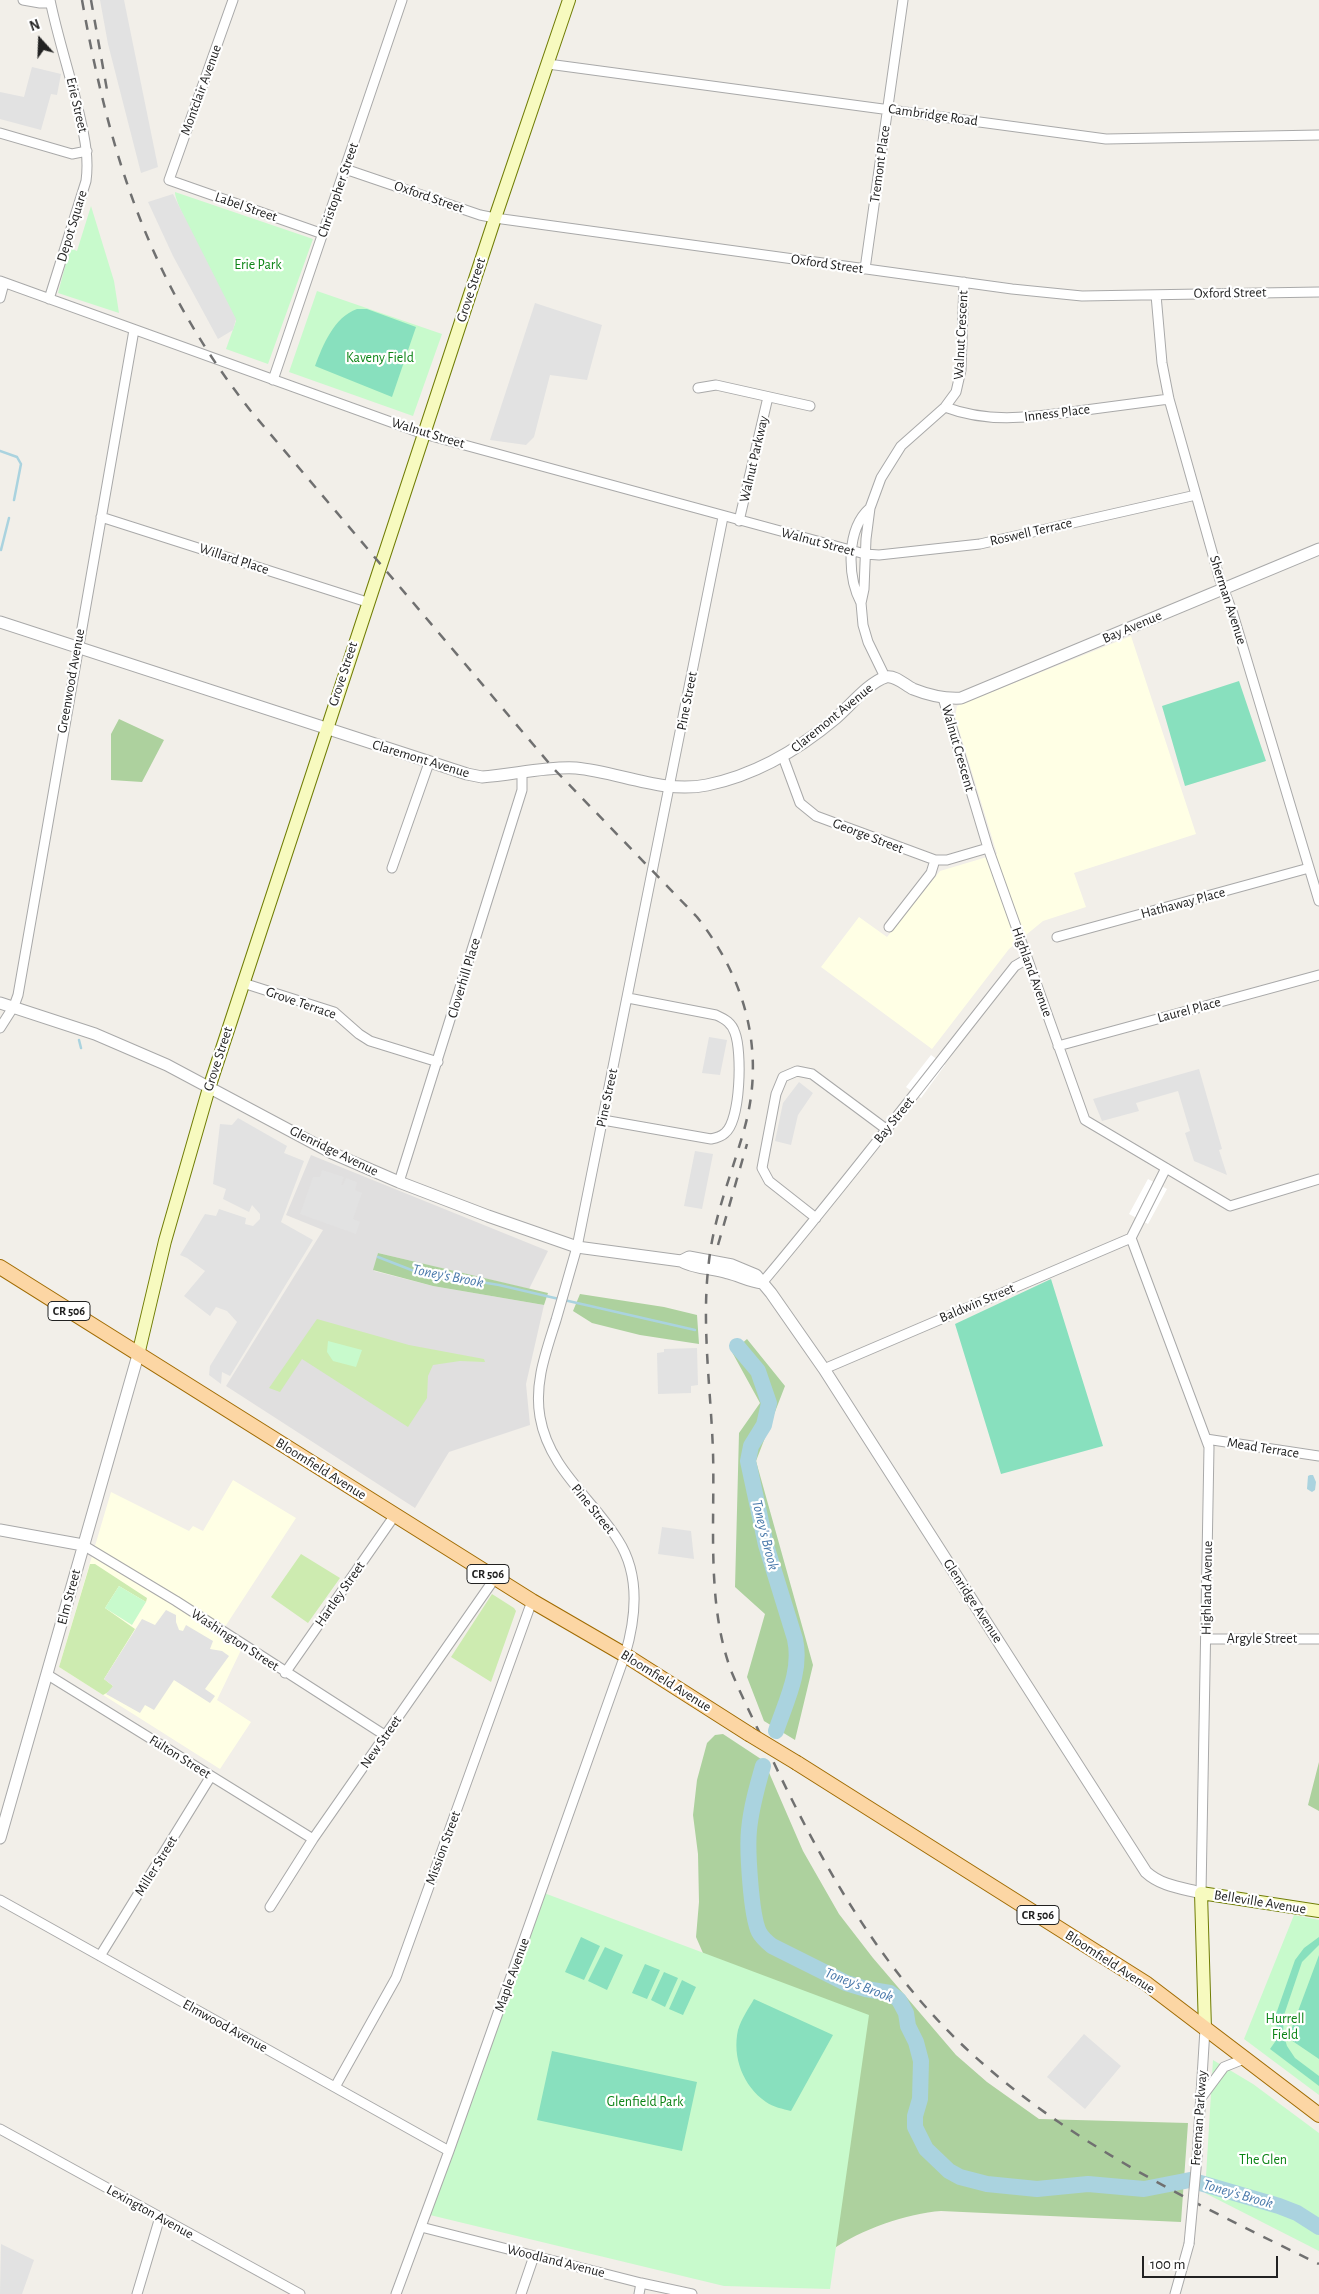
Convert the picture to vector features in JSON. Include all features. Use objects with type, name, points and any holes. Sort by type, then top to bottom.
[{"type":"main road","name":"Grove Street","points":[[138,1355],[165,1241],[209,1088],[367,602],[569,0]]},
{"type":"main road","name":"Bloomfield Avenue","points":[[0,1267],[494,1578],[625,1655],[1138,1978],[1319,2115]]},
{"type":"main road","name":"Belleville Avenue","points":[[1202,1893],[1319,1911]]},
{"type":"main road","name":"Highland Avenue","points":[[1202,1893],[1205,2030]]},
{"type":"street","points":[[23,0],[40,3],[50,1]]},
{"type":"street","name":"Montclair Avenue","points":[[169,180],[233,0]]},
{"type":"street","name":"Christopher Street","points":[[273,380],[402,0]]},
{"type":"street","name":"Tremont Place","points":[[865,269],[903,0]]},
{"type":"street","name":"Erie Street","points":[[50,1],[73,85],[87,151]]},
{"type":"street","name":"Cambridge Road","points":[[548,64],[1106,139],[1319,135]]},
{"type":"street","points":[[0,133],[72,154],[87,151]]},
{"type":"street","name":"Depot Square","points":[[49,299],[86,182],[87,151]]},
{"type":"street","name":"Oxford Street","points":[[345,168],[480,215],[495,218],[964,282],[1082,296],[1319,292]]},
{"type":"street","name":"Label Street","points":[[169,180],[323,234]]},
{"type":"street","points":[[0,298],[2,282]]},
{"type":"street","name":"Walnut Street","points":[[2,282],[424,434],[723,517],[865,554]]},
{"type":"street","name":"Walnut Crescent","points":[[964,282],[960,381],[945,407],[901,446],[881,478],[870,508],[865,554],[864,589],[861,602],[863,625],[868,642],[886,677],[943,698],[988,848]]},
{"type":"street","name":"Sherman Avenue","points":[[1156,295],[1162,363],[1169,399],[1224,589],[1319,901]]},
{"type":"street","name":"Greenwood Avenue","points":[[0,1028],[14,1006],[134,330]]},
{"type":"street","name":"Walnut Parkway","points":[[698,388],[716,385],[810,406]]},
{"type":"street","name":"Walnut Parkway","points":[[739,521],[768,397]]},
{"type":"street","name":"Inness Place","points":[[945,407],[960,413],[987,418],[1016,419],[1169,399]]},
{"type":"street","name":"Roswell Terrace","points":[[865,554],[879,555],[980,544],[1196,495]]},
{"type":"street","name":"Walnut Crescent","points":[[861,602],[855,591],[852,551],[854,536],[863,514],[870,508]]},
{"type":"street","name":"Willard Place","points":[[101,517],[367,602]]},
{"type":"street","name":"Pine Street","points":[[625,1655],[632,1623],[634,1596],[627,1557],[614,1535],[558,1464],[546,1438],[540,1416],[539,1382],[577,1247],[723,517]]},
{"type":"street","name":"Bay Avenue","points":[[943,698],[969,695],[1319,549]]},
{"type":"street","name":"Claremont Avenue","points":[[0,622],[428,763],[482,777],[575,768],[669,786],[691,787],[724,781],[749,773],[783,756],[824,728],[872,685],[886,677]]},
{"type":"street","name":"George Street","points":[[783,756],[800,803],[810,813],[935,860],[947,860],[988,848]]},
{"type":"street","points":[[392,868],[428,763]]},
{"type":"street","name":"Cloverhill Place","points":[[399,1182],[522,790],[522,773]]},
{"type":"street","name":"Highland Avenue","points":[[988,848],[1085,1120],[1166,1168]]},
{"type":"street","points":[[889,927],[931,873],[935,860]]},
{"type":"street","name":"Hathaway Place","points":[[1057,938],[1309,868]]},
{"type":"street","name":"Bay Street","points":[[762,1284],[915,1094],[938,1061],[1014,966],[1027,959]]},
{"type":"street","name":"Laurel Place","points":[[1058,1046],[1319,975]]},
{"type":"street","name":"Grove Terrace","points":[[243,984],[334,1012],[370,1041],[438,1062]]},
{"type":"street","points":[[603,1120],[661,1132],[711,1139],[726,1133],[734,1118],[738,1055],[735,1031],[728,1021],[716,1014],[628,998]]},
{"type":"street","name":"Glenridge Avenue","points":[[0,1003],[95,1034],[167,1065],[332,1153],[399,1182],[577,1247],[682,1261],[689,1266],[715,1269],[762,1284],[824,1369],[1146,1872],[1162,1883],[1202,1893]]},
{"type":"street","points":[[816,1218],[769,1181],[762,1168],[762,1159],[778,1084],[789,1073],[805,1071],[817,1076],[886,1129]]},
{"type":"street","points":[[1131,1238],[1166,1168],[1230,1206],[1319,1179]]},
{"type":"street","name":"Highland Avenue","points":[[1131,1238],[1209,1447],[1202,1893]]},
{"type":"street","name":"Baldwin Street","points":[[824,1369],[1131,1238]]},
{"type":"street","name":"Elm Street","points":[[0,1838],[138,1355]]},
{"type":"street","name":"Mead Terrace","points":[[1206,1439],[1319,1456]]},
{"type":"street","name":"Hartley Street","points":[[285,1673],[395,1515]]},
{"type":"street","points":[[0,1530],[83,1545]]},
{"type":"street","name":"Washington Street","points":[[83,1545],[176,1601],[285,1673],[386,1736]]},
{"type":"street","name":"New Street","points":[[270,1907],[312,1839],[386,1736],[494,1578]]},
{"type":"street","name":"Mission Street","points":[[335,2087],[396,1978],[532,1601]]},
{"type":"street","name":"Argyle Street","points":[[1206,1639],[1319,1639]]},
{"type":"street","name":"Maple Avenue","points":[[396,2294],[449,2151],[625,1655]]},
{"type":"street","name":"Fulton Street","points":[[48,1674],[312,1839]]},
{"type":"street","name":"Miller Street","points":[[100,1956],[211,1776]]},
{"type":"street","name":"Elmwood Avenue","points":[[0,1900],[449,2151]]},
{"type":"street","name":"Freeman Parkway","points":[[1175,2294],[1189,2244],[1197,2158],[1205,2030]]},
{"type":"street","points":[[1200,2099],[1224,2068],[1244,2059]]},
{"type":"street","name":"Lexington Avenue","points":[[0,2129],[300,2294]]},
{"type":"street","points":[[136,2294],[160,2217]]},
{"type":"street","name":"Woodland Avenue","points":[[421,2227],[641,2283],[692,2294]]},
{"type":"street","points":[[521,2294],[534,2256]]},
{"type":"street","points":[[639,2294],[641,2283]]},
{"type":"shaded area","points":[[100,0],[124,0],[158,167],[141,173],[108,44]]},
{"type":"shaded area","points":[[32,67],[61,74],[57,95],[51,94],[41,130],[0,119],[0,92],[24,97]]},
{"type":"shaded area","points":[[173,194],[236,319],[233,330],[218,339],[173,256],[148,202]]},
{"type":"shaded area","points":[[535,303],[602,325],[587,380],[550,375],[534,437],[526,445],[490,440]]},
{"type":"shaded area","points":[[1131,636],[1196,834],[1074,873],[1086,907],[1043,921],[1009,949],[932,1049],[821,967],[859,917],[887,937],[940,871],[997,854],[955,717],[957,706]]},
{"type":"shaded area","points":[[709,1037],[727,1040],[720,1075],[702,1073]]},
{"type":"shaded area","points":[[1199,1069],[1222,1149],[1219,1150],[1227,1175],[1194,1161],[1185,1133],[1190,1131],[1178,1091],[1136,1103],[1139,1111],[1102,1121],[1093,1099]]},
{"type":"shaded area","points":[[799,1082],[813,1093],[798,1115],[791,1145],[775,1141],[783,1103]]},
{"type":"shaded area","points":[[238,1118],[287,1146],[284,1153],[304,1161],[281,1222],[313,1240],[230,1376],[222,1372],[221,1384],[209,1375],[210,1366],[237,1322],[227,1311],[216,1307],[210,1316],[184,1296],[205,1271],[180,1255],[205,1214],[216,1216],[219,1209],[246,1218],[245,1224],[253,1226],[260,1219],[260,1214],[252,1205],[249,1212],[223,1199],[226,1189],[213,1184],[220,1124],[232,1125]]},
{"type":"shaded area","points":[[695,1151],[713,1154],[702,1209],[684,1206]]},
{"type":"shaded area","points":[[311,1155],[548,1251],[529,1289],[378,1253],[374,1271],[433,1286],[544,1305],[526,1384],[530,1425],[449,1452],[415,1508],[226,1386],[323,1230],[286,1215]]},
{"type":"shaded area","points":[[322,1170],[344,1177],[341,1185],[343,1185],[346,1178],[357,1182],[355,1190],[362,1193],[353,1219],[360,1222],[356,1234],[300,1214],[313,1177],[320,1177]]},
{"type":"shaded area","points":[[697,1348],[698,1385],[691,1386],[691,1393],[658,1394],[657,1353],[664,1352],[664,1349]]},
{"type":"shaded area","points":[[233,1480],[296,1518],[219,1636],[241,1650],[217,1700],[251,1722],[220,1769],[59,1667],[111,1492],[189,1531],[193,1526],[203,1531]]},
{"type":"shaded area","points":[[662,1527],[691,1531],[694,1559],[658,1554]]},
{"type":"shaded area","points":[[166,1610],[176,1615],[179,1630],[183,1631],[186,1625],[213,1641],[210,1649],[222,1651],[229,1656],[205,1689],[215,1696],[210,1703],[174,1680],[154,1710],[145,1705],[140,1713],[106,1694],[113,1686],[104,1679],[142,1619],[155,1625]]},
{"type":"shaded area","points":[[1084,2034],[1121,2066],[1085,2109],[1047,2077]]},
{"type":"shaded area","points":[[1,2244],[34,2260],[22,2294],[0,2294]]},
{"type":"green space","name":"Erie Park","points":[[175,192],[313,239],[268,364],[226,349],[236,321],[191,234]]},
{"type":"green space","points":[[91,206],[114,281],[119,313],[58,293],[70,248],[77,251]]},
{"type":"green space","name":"Kaveny Field","points":[[317,291],[442,334],[413,416],[289,372]]},
{"type":"green space","points":[[357,309],[367,309],[416,327],[392,397],[315,366],[330,333],[342,318]]},
{"type":"green space","points":[[1239,681],[1266,761],[1185,786],[1162,706]]},
{"type":"green space","points":[[119,719],[164,740],[142,782],[111,780],[111,734]]},
{"type":"green space","points":[[378,1253],[548,1293],[544,1305],[433,1286],[373,1270]]},
{"type":"green space","points":[[1051,1279],[1103,1446],[1001,1474],[955,1324]]},
{"type":"green space","points":[[580,1294],[664,1307],[697,1315],[699,1344],[640,1335],[592,1323],[573,1311]]},
{"type":"green space","points":[[317,1319],[409,1345],[484,1359],[485,1362],[460,1361],[433,1365],[428,1376],[427,1398],[408,1427],[302,1359],[280,1392],[269,1388]]},
{"type":"green space","points":[[747,1339],[785,1386],[756,1461],[813,1665],[795,1740],[764,1721],[747,1677],[765,1614],[735,1587],[739,1433],[760,1403],[732,1352]]},
{"type":"green space","points":[[328,1341],[362,1350],[356,1367],[333,1361],[327,1352]]},
{"type":"green space","points":[[301,1554],[340,1578],[308,1623],[271,1597]]},
{"type":"green space","points":[[90,1564],[95,1564],[147,1598],[146,1602],[119,1586],[105,1608],[135,1629],[104,1679],[113,1686],[112,1690],[103,1695],[59,1667]]},
{"type":"green space","points":[[119,1586],[146,1602],[132,1625],[105,1608]]},
{"type":"green space","points":[[492,1594],[516,1611],[491,1682],[451,1657]]},
{"type":"green space","points":[[723,1734],[764,1761],[803,1851],[839,1914],[873,1958],[956,2055],[987,2082],[1039,2119],[1188,2123],[1181,2222],[941,2211],[928,2212],[870,2229],[832,2250],[696,1937],[699,1902],[698,1854],[693,1815],[697,1780],[707,1743],[715,1735]]},
{"type":"green space","points":[[1319,1762],[1319,1811],[1308,1805]]},
{"type":"green space","name":"Glenfield Park","points":[[544,1893],[869,2015],[830,2289],[724,2286],[430,2215]]},
{"type":"green space","name":"Hurrell Field","points":[[1294,1915],[1319,1920],[1319,2095],[1244,2039]]},
{"type":"green space","points":[[581,1937],[600,1946],[584,1980],[565,1972]]},
{"type":"green space","points":[[1319,1937],[1319,1945],[1302,1962],[1284,2015],[1283,2033],[1287,2046],[1295,2058],[1319,2076],[1319,2086],[1270,2049],[1277,2039],[1276,2014],[1295,1960],[1304,1948]]},
{"type":"green space","points":[[605,1947],[623,1955],[607,1990],[588,1981]]},
{"type":"green space","points":[[1319,1955],[1319,2059],[1288,2038]]},
{"type":"green space","points":[[645,1964],[660,1970],[647,1999],[632,1993]]},
{"type":"green space","points":[[664,1972],[678,1978],[665,2007],[651,2000]]},
{"type":"green space","points":[[682,1980],[696,1987],[683,2015],[669,2009]]},
{"type":"green space","points":[[754,1999],[833,2035],[791,2111],[778,2108],[766,2102],[751,2088],[741,2070],[737,2050],[738,2030]]},
{"type":"green space","points":[[552,2051],[697,2082],[682,2151],[537,2120]]},
{"type":"green space","name":"The Glen","points":[[1213,2060],[1253,2084],[1319,2133],[1319,2251],[1205,2193]]},
{"type":"water","points":[[1313,1475],[1316,1482],[1315,1490],[1312,1492],[1307,1489],[1308,1476]]},
{"type":"pier","points":[[931,1055],[945,1065],[921,1098],[906,1087]]},
{"type":"pier","points":[[1148,1179],[1167,1189],[1148,1224],[1129,1214]]},
{"type":"waterway","name":"Toney's Brook","points":[[0,451],[17,457],[21,464],[14,500]]},
{"type":"waterway","name":"Toney's Brook","points":[[1,550],[9,518]]},
{"type":"waterway","name":"Toney's Brook","points":[[79,1040],[81,1048]]},
{"type":"waterway","name":"Toney's Brook","points":[[378,1257],[414,1271],[499,1285],[559,1299]]},
{"type":"waterway","name":"Toney's Brook","points":[[564,1300],[695,1330]]},
{"type":"waterway","name":"Toney's Brook","points":[[737,1346],[758,1371],[769,1403],[764,1425],[751,1446],[748,1461],[766,1545],[797,1651],[792,1686],[776,1731]]},
{"type":"waterway","name":"Toney's Brook","points":[[763,1766],[756,1790],[749,1839],[752,1898],[759,1932],[772,1946],[846,1983],[890,1993],[899,2000],[906,2013],[908,2026],[916,2042],[921,2061],[920,2099],[915,2116],[915,2127],[926,2149],[949,2171],[960,2177],[987,2184],[1037,2189],[1088,2184],[1144,2189],[1190,2180],[1279,2206],[1297,2213],[1319,2227]]},
{"type":"railway","points":[[82,0],[106,112],[121,165],[139,216],[160,266],[215,362],[250,410],[554,769],[697,917],[714,941],[739,991],[752,1045],[753,1073],[744,1130],[711,1244],[706,1309],[713,1452],[715,1592],[718,1620],[732,1673],[774,1763],[814,1842],[859,1919],[911,1990],[940,2023],[972,2054],[1011,2087],[1094,2145],[1138,2171],[1183,2196],[1319,2264]]},
{"type":"railway","points":[[91,0],[107,90]]},
{"type":"railway","points":[[718,1245],[747,1144]]}]
